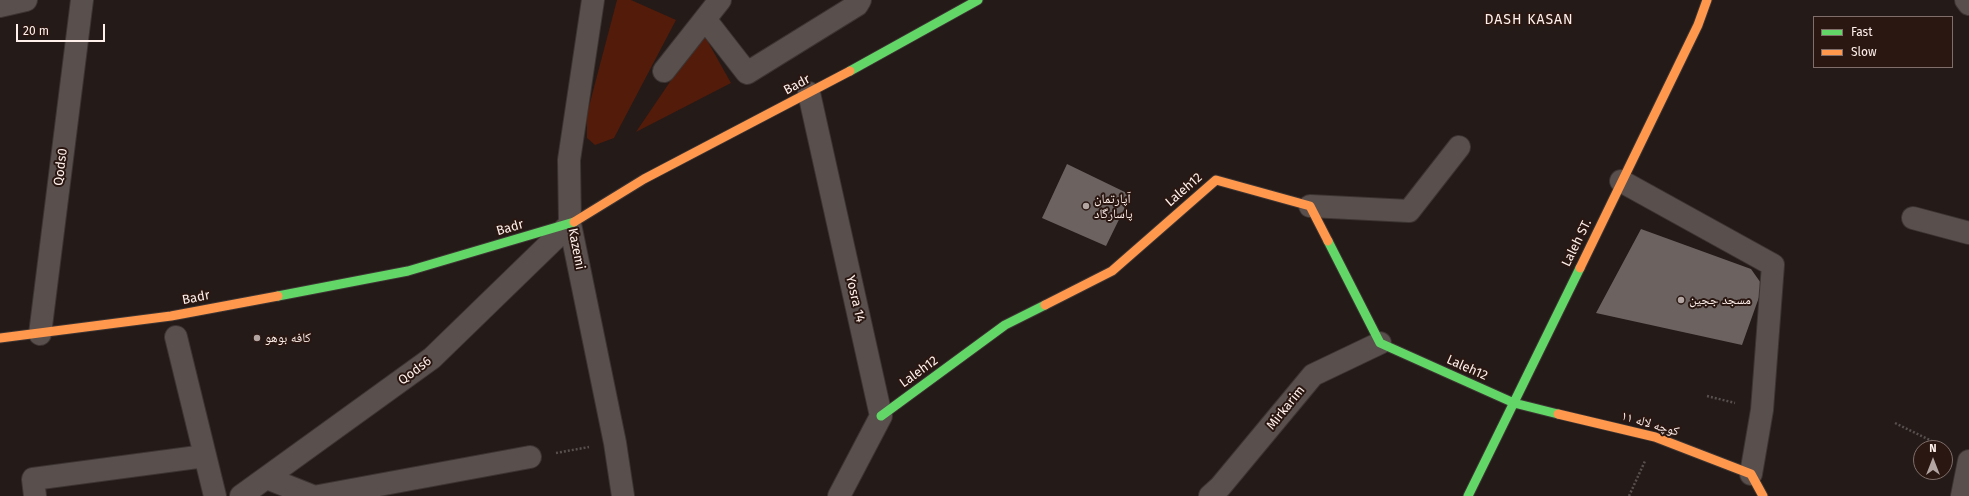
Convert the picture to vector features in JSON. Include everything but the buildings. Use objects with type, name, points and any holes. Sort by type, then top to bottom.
[{"type":"street","points":[[0,6],[26,0]]},
{"type":"street","name":"Qods0","points":[[40,334],[82,0]]},
{"type":"street","name":"Kazemi","points":[[593,0],[569,160],[570,224],[615,443],[623,496]]},
{"type":"street","points":[[664,71],[720,0]]},
{"type":"street","points":[[705,19],[747,73],[857,5],[860,0]]},
{"type":"street","name":"Badr","points":[[0,338],[171,316],[408,271],[570,224],[644,179],[809,93],[978,0]]},
{"type":"street","name":"Laleh ST.","points":[[1468,496],[1698,24],[1707,0]]},
{"type":"street","points":[[1966,0],[1969,4]]},
{"type":"street","name":"Yosra 14","points":[[809,93],[881,416]]},
{"type":"street","points":[[1380,342],[1310,206],[1409,210],[1459,146]]},
{"type":"street","name":"Laleh12","points":[[881,416],[1006,325],[1112,271],[1216,180],[1310,206]]},
{"type":"street","points":[[1621,181],[1772,265],[1762,410],[1751,474],[1763,496]]},
{"type":"street","points":[[1913,218],[1969,233]]},
{"type":"street","name":"Qods6","points":[[241,496],[268,478],[432,358],[570,224]]},
{"type":"street","points":[[176,337],[215,496]]},
{"type":"street","name":"Laleh12","points":[[1380,342],[1514,403]]},
{"type":"street","name":"Mirkarim","points":[[1210,496],[1220,487],[1313,375],[1380,342]]},
{"type":"street","name":"کوچه لاله ۱۱","points":[[1514,403],[1656,437],[1751,474]]},
{"type":"street","points":[[839,496],[881,416]]},
{"type":"street","points":[[35,496],[33,479],[205,456]]},
{"type":"street","points":[[319,496],[530,457]]},
{"type":"street","points":[[1962,496],[1969,461]]},
{"type":"street","points":[[268,478],[312,496]]},
{"type":"path","points":[[1895,423],[1929,440]]},
{"type":"path","points":[[1629,496],[1656,437]]},
{"type":"path","points":[[530,457],[615,443]]},
{"type":"shaded area","points":[[617,0],[631,0],[676,20],[614,138],[595,145],[587,138],[587,114]]},
{"type":"shaded area","points":[[703,33],[731,83],[636,132]]},
{"type":"traffic: fast","points":[[850,71],[978,0]]},
{"type":"traffic: fast","points":[[278,296],[408,271],[574,222]]},
{"type":"traffic: fast","points":[[1328,241],[1380,343],[1514,403],[1558,414]]},
{"type":"traffic: fast","points":[[1468,496],[1580,268]]},
{"type":"traffic: fast","points":[[881,416],[1005,325],[1045,305]]},
{"type":"traffic: slow","points":[[1580,268],[1698,25],[1707,0]]},
{"type":"traffic: slow","points":[[574,222],[644,179],[850,71]]},
{"type":"traffic: slow","points":[[1045,305],[1112,271],[1216,180],[1310,206],[1328,241]]},
{"type":"traffic: slow","points":[[0,338],[171,316],[278,296]]},
{"type":"traffic: slow","points":[[1558,414],[1655,437],[1751,474],[1763,496]]},
{"type":"place","name":"آپارتمان پاسارگاد","points":[[1086,206]]},
{"type":"place","name":"مسجد ججین","points":[[1681,300]]},
{"type":"place","name":"کافه بوهو","points":[[257,338]]},
{"type":"district","name":"DASH KASAN","points":[[1529,20]]}]
